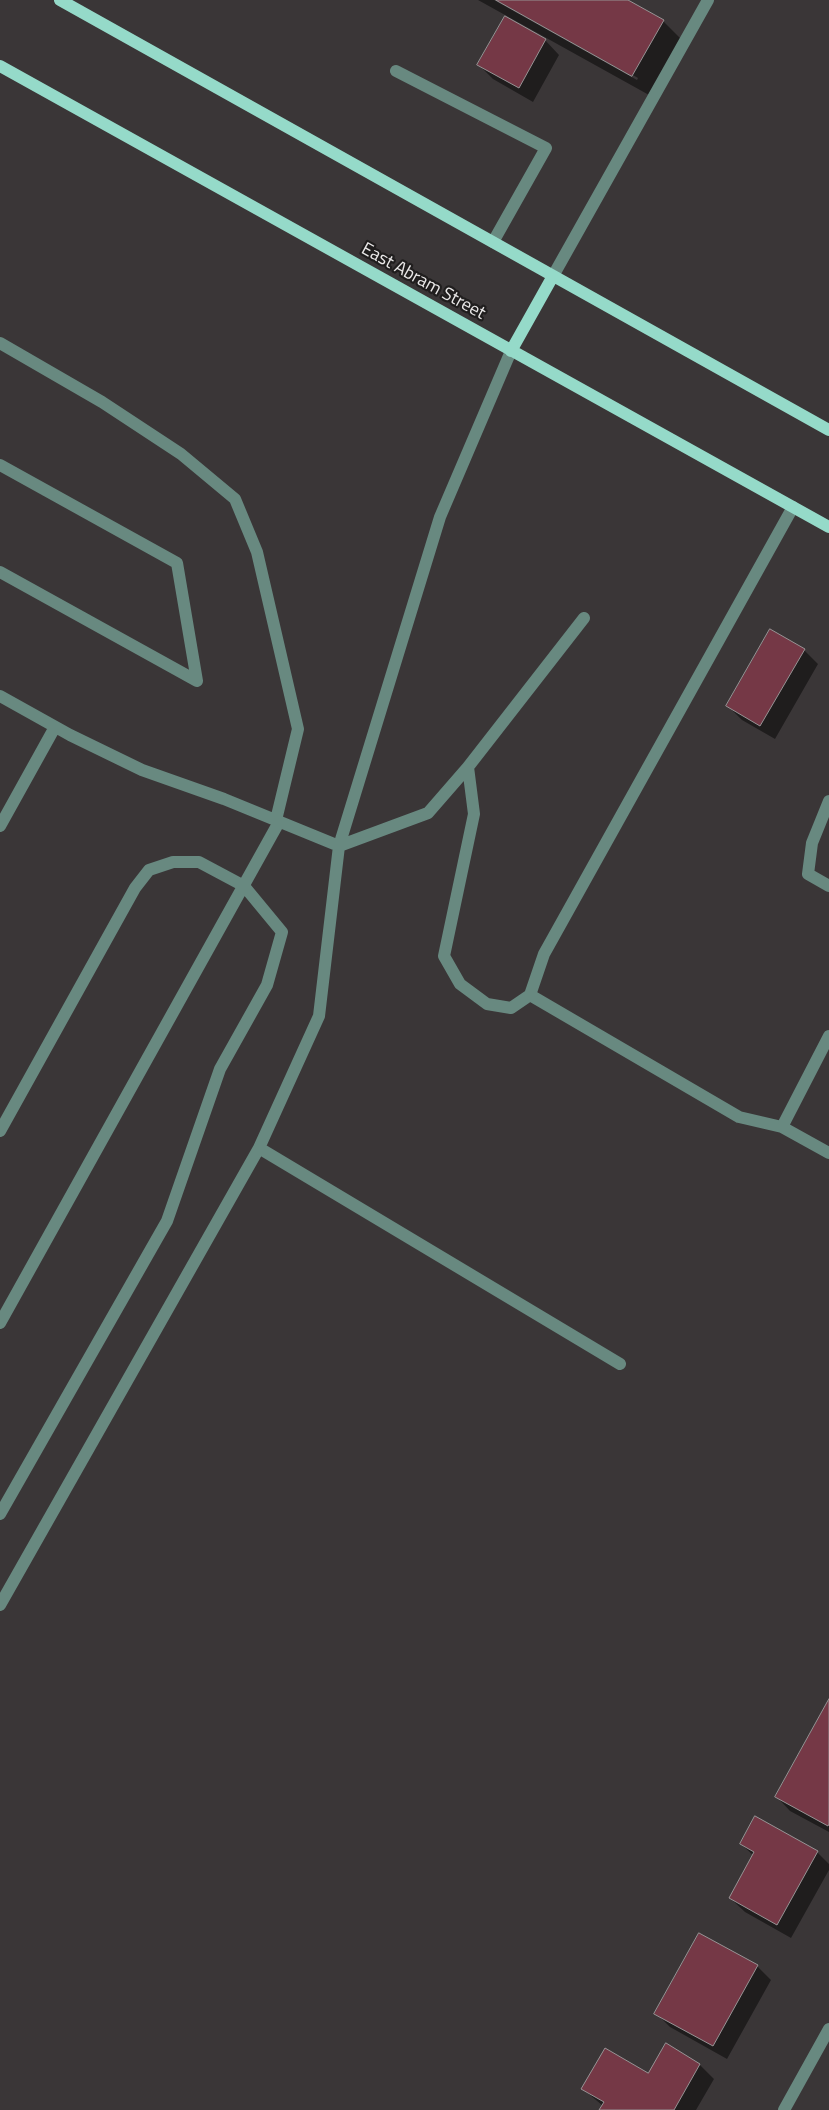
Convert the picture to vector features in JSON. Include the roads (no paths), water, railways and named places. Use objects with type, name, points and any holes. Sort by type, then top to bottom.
[{"type":"main road","points":[[68,2],[829,430]]},
{"type":"main road","name":"East Abram Street","points":[[0,66],[829,527]]},
{"type":"main road","points":[[511,351],[553,276]]},
{"type":"street","points":[[553,276],[708,0]]},
{"type":"street","points":[[396,72],[546,148],[493,242]]},
{"type":"street","points":[[0,343],[102,402],[181,454],[234,499],[257,552],[298,729],[278,821],[244,886],[0,1323]]},
{"type":"street","points":[[0,1605],[259,1148],[319,1016],[339,846],[440,517],[511,351]]},
{"type":"street","points":[[0,466],[177,563],[197,681],[0,572]]},
{"type":"street","points":[[468,767],[474,814],[444,956],[460,984],[488,1004],[511,1008],[530,996],[544,954],[793,507]]},
{"type":"street","points":[[0,696],[55,727],[142,770],[224,799],[339,846],[428,813],[468,767],[584,618]]},
{"type":"street","points":[[0,826],[55,727]]},
{"type":"street","points":[[829,801],[812,843],[808,874],[829,886]]},
{"type":"street","points":[[0,1131],[135,888],[149,870],[173,862],[199,862],[244,886],[282,932],[267,985],[220,1069],[167,1221],[0,1514]]},
{"type":"street","points":[[530,996],[739,1117],[782,1127],[829,1153]]},
{"type":"street","points":[[782,1127],[829,1036]]},
{"type":"street","points":[[259,1148],[620,1364]]},
{"type":"street","points":[[784,2110],[828,2035]]}]
